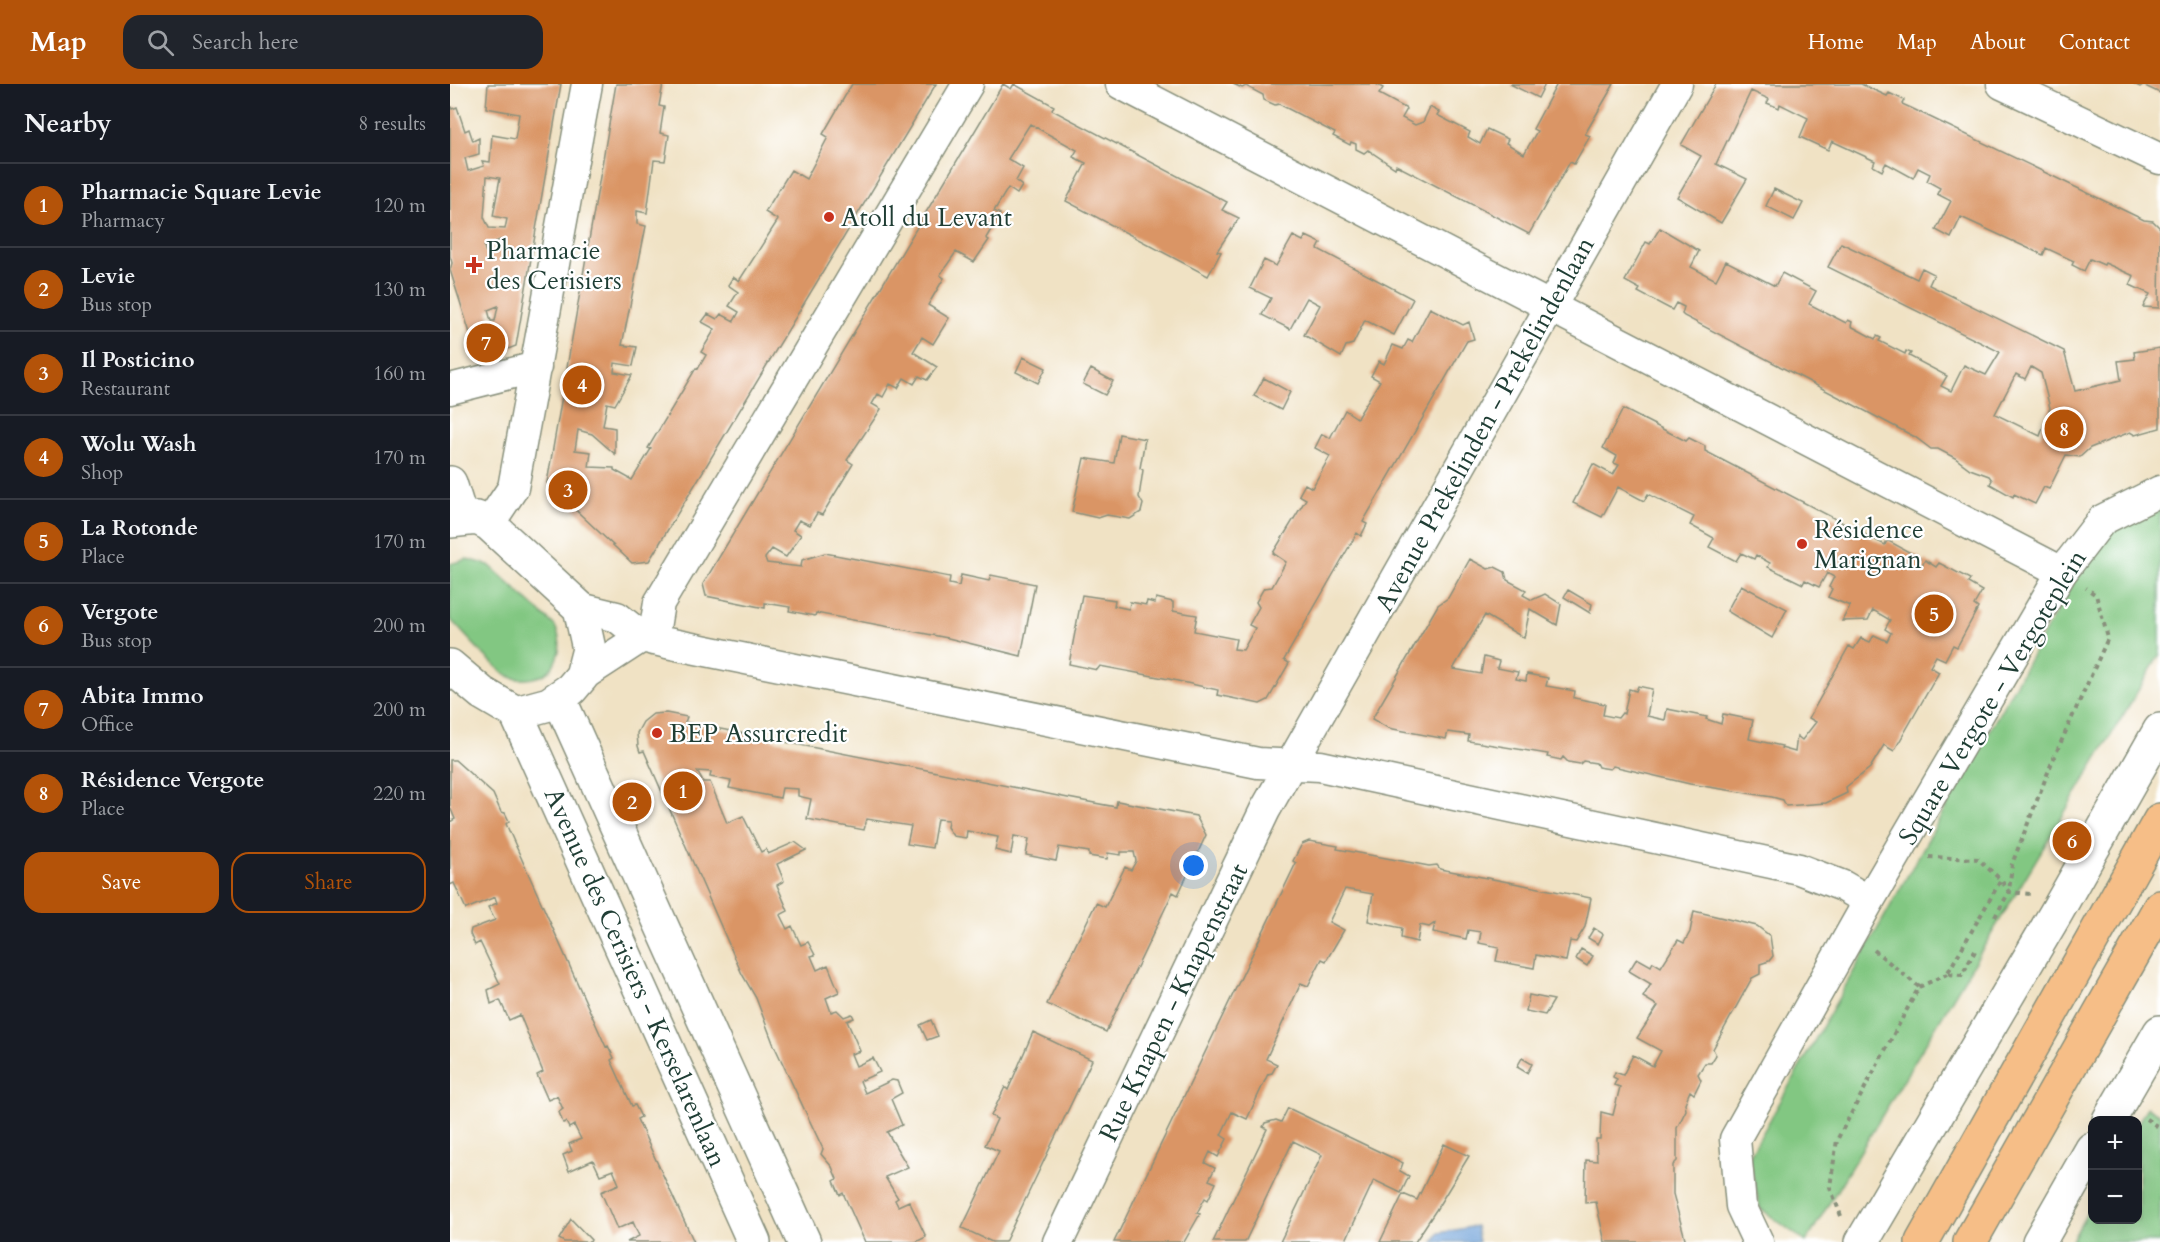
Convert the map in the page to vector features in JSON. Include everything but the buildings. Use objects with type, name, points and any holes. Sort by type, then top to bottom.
[{"type":"main road","points":[[1922,1242],[2160,820]]},
{"type":"main road","points":[[1970,1242],[2160,907]]},
{"type":"street","points":[[467,521],[513,488],[587,84]]},
{"type":"street","points":[[453,674],[516,713],[534,710],[648,638],[658,603],[968,84]]},
{"type":"street","points":[[1121,84],[2062,572]]},
{"type":"street","name":"Avenue Prekelinden - Prekelindenlaan","points":[[1292,765],[1677,84]]},
{"type":"street","points":[[2002,84],[2160,159]]},
{"type":"street","points":[[450,389],[536,367]]},
{"type":"street","points":[[450,483],[467,521],[580,608],[617,617],[648,638],[1247,760],[1320,766],[1799,869],[1843,886],[1869,901]]},
{"type":"street","name":"Square Vergote - Vergoteplein","points":[[1758,1242],[1741,1206],[1735,1139],[1869,901],[2062,572],[2102,520],[2160,491]]},
{"type":"street","points":[[571,687],[589,649],[580,608]]},
{"type":"street","name":"Avenue des Cerisiers - Kerselarenlaan","points":[[571,687],[739,1098],[804,1242]]},
{"type":"street","name":"Avenue des Cerisiers - Kerselarenlaan","points":[[516,713],[754,1242]]},
{"type":"street","points":[[1853,1233],[2050,924],[2160,730]]},
{"type":"street","name":"Rue Knapen - Knapenstraat","points":[[1058,1242],[1265,810],[1292,765]]},
{"type":"street","points":[[2111,1116],[2160,1032]]},
{"type":"street","points":[[698,1116],[739,1098]]},
{"type":"street","points":[[2039,1242],[2088,1156]]},
{"type":"path","points":[[1995,917],[2009,892],[2012,864],[2052,762],[2108,638],[2096,595],[2062,572]]},
{"type":"path","points":[[1897,855],[1978,859],[2001,880],[2009,892]]},
{"type":"path","points":[[1947,974],[2001,880]]},
{"type":"path","points":[[1853,932],[1919,987]]},
{"type":"path","points":[[1853,1233],[1830,1187],[1837,1140],[1919,987],[1947,974],[1962,975],[1975,951]]},
{"type":"green space","points":[[2160,503],[2160,654],[1806,1242],[1760,1208],[1749,1157],[2099,536]]},
{"type":"green space","points":[[467,559],[489,565],[555,626],[560,641],[558,656],[553,666],[544,674],[525,679],[507,675],[485,656],[450,619],[450,564]]},
{"type":"green space","points":[[2147,1107],[2160,1115],[2160,1242],[2071,1242],[2088,1211],[2088,1224],[2142,1224],[2142,1116]]},
{"type":"water","points":[[1476,1226],[1479,1242],[1434,1242],[1439,1233]]},
{"type":"place","name":"Atoll du Levant","points":[[829,217]]},
{"type":"place","name":"Pharmacie des Cerisiers","points":[[474,265]]},
{"type":"place","name":"Abita Immo","points":[[486,343]]},
{"type":"place","name":"Wolu Wash","points":[[582,385]]},
{"type":"place","name":"Résidence Vergote","points":[[2064,429]]},
{"type":"place","name":"Il Posticino","points":[[568,490]]},
{"type":"place","name":"Résidence Marignan","points":[[1802,544]]},
{"type":"place","name":"La Rotonde","points":[[1934,614]]},
{"type":"place","name":"BEP Assurcredit","points":[[657,733]]},
{"type":"place","name":"Pharmacie Square Levie","points":[[683,791]]},
{"type":"place","name":"Levie","points":[[632,802]]},
{"type":"place","name":"Vergote","points":[[2072,841]]}]
